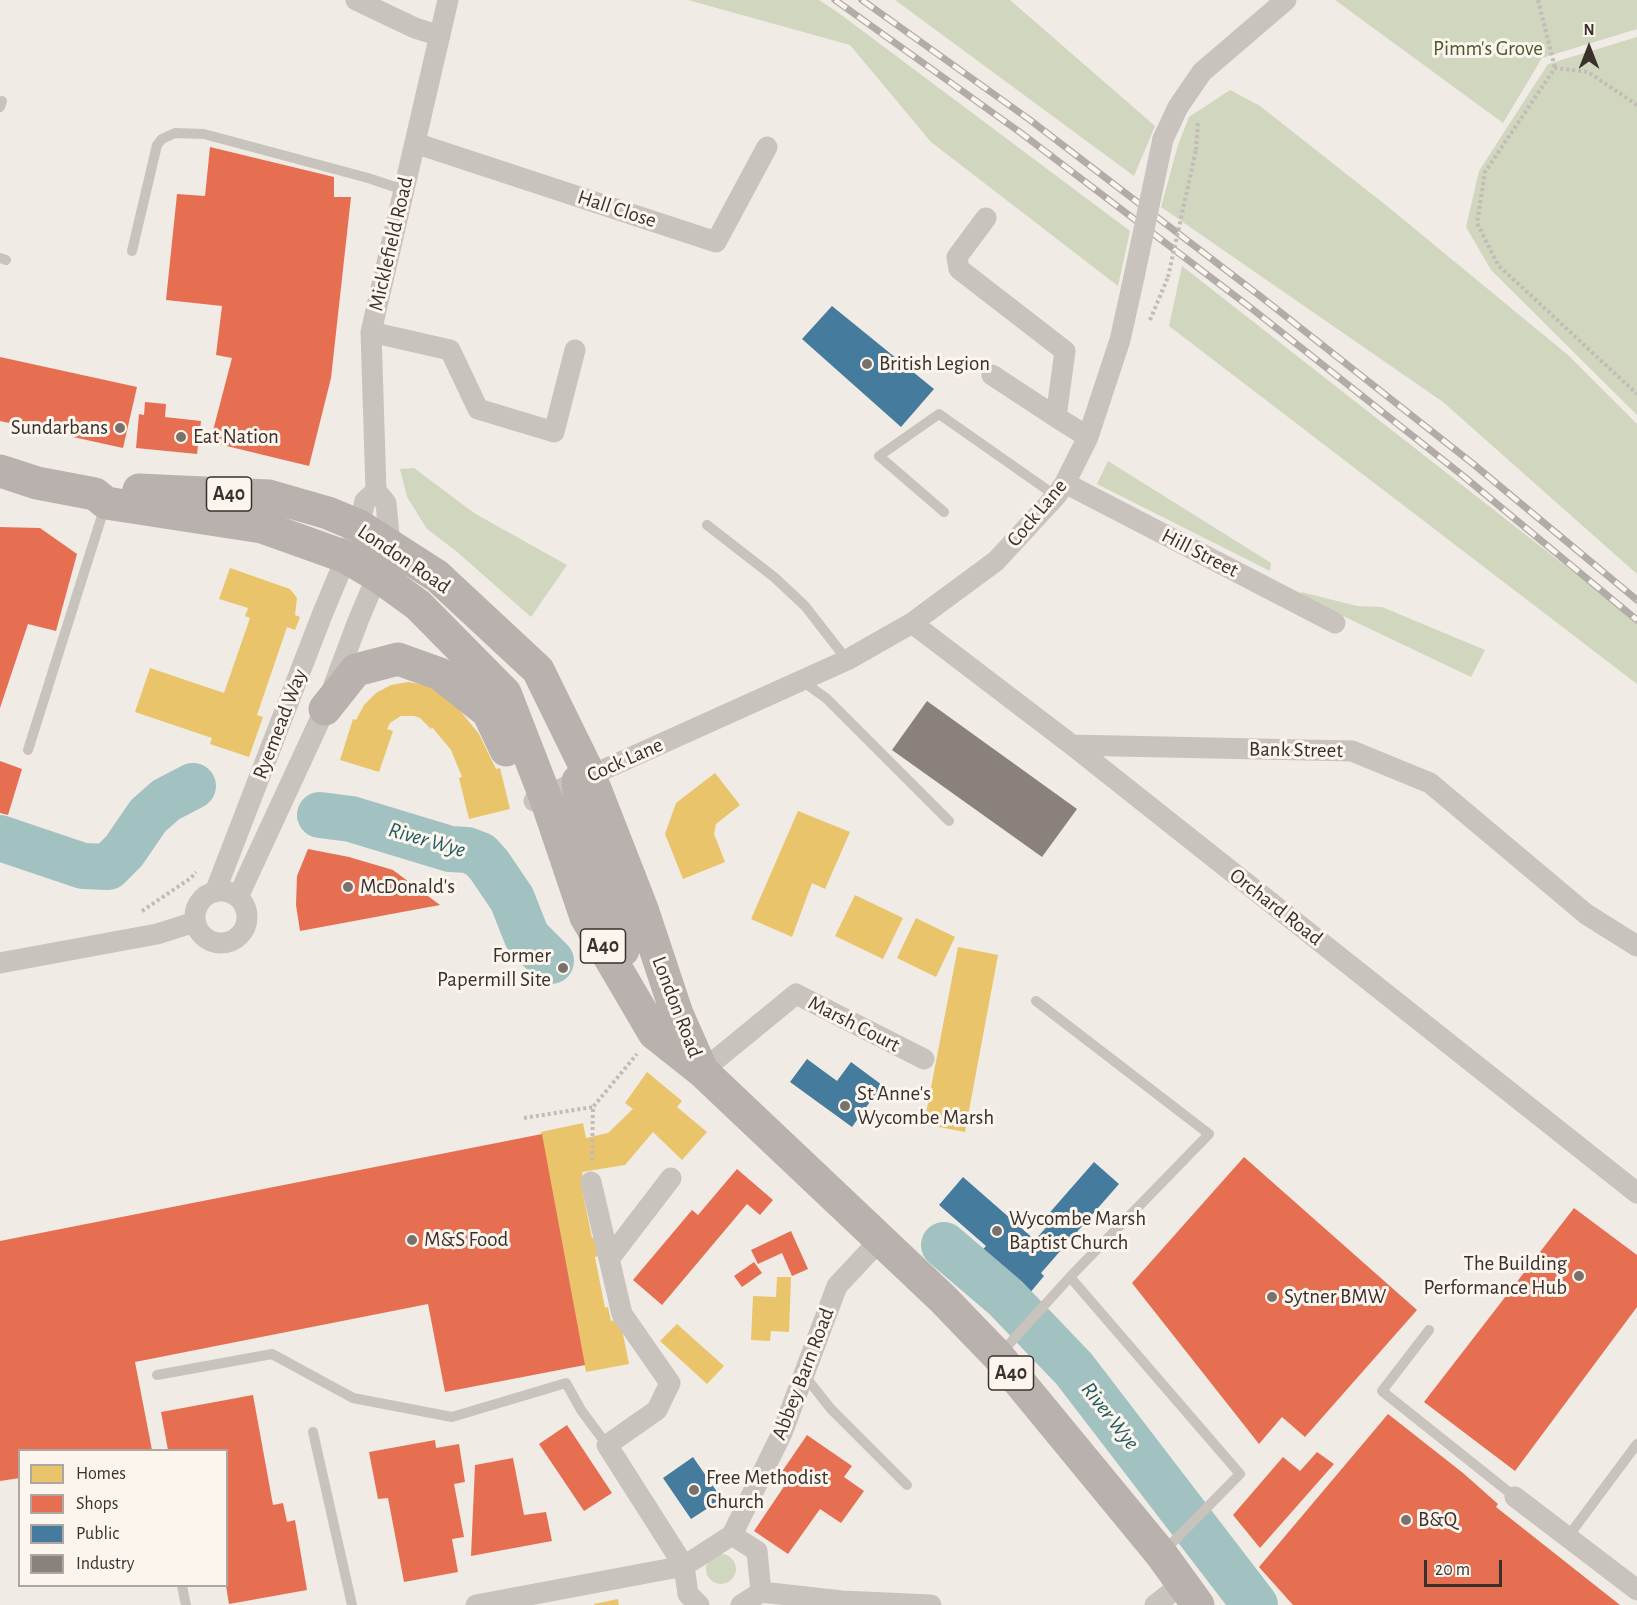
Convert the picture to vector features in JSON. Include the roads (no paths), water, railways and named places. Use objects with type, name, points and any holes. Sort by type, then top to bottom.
[{"type":"main road","name":"London Road","points":[[0,471],[37,483],[262,527],[346,557],[378,576],[418,605],[505,693],[537,799],[575,885],[586,917],[654,1033],[702,1071]]},
{"type":"main road","name":"London Road","points":[[104,495],[269,496],[328,513],[359,526],[436,576],[538,670],[642,909],[677,1014],[702,1071]]},
{"type":"main road","points":[[325,709],[356,670],[398,659],[440,674],[488,712],[537,799]]},
{"type":"main road","name":"A40","points":[[584,778],[583,839],[654,1033]]},
{"type":"main road","name":"A40","points":[[702,1071],[943,1299],[1008,1345],[1170,1545],[1190,1595]]},
{"type":"street","points":[[356,0],[415,28],[440,36]]},
{"type":"street","name":"Micklefield Road","points":[[390,545],[386,502],[376,491],[371,332],[448,0]]},
{"type":"street","name":"Cock Lane","points":[[537,799],[847,660],[912,623],[996,561],[1061,489],[1088,437],[1120,340],[1163,139],[1178,107],[1202,72],[1286,0]]},
{"type":"street","name":"Hall Close","points":[[415,143],[716,242],[767,147]]},
{"type":"street","points":[[986,218],[957,257],[959,269],[1065,351],[1056,417]]},
{"type":"street","points":[[371,332],[450,350],[478,409],[554,432],[575,350]]},
{"type":"street","points":[[992,375],[1088,437]]},
{"type":"street","name":"Hill Street","points":[[1061,489],[1335,623]]},
{"type":"street","points":[[359,526],[365,501],[376,491]]},
{"type":"street","name":"Ryemead Way","points":[[195,922],[197,906],[202,899],[215,892],[321,615],[359,526]]},
{"type":"street","name":"Ryemead Way","points":[[238,897],[325,709],[390,545]]},
{"type":"street","name":"Orchard Road","points":[[912,623],[1072,746],[1637,1193]]},
{"type":"street","name":"Bank Street","points":[[1072,746],[1352,751],[1430,783],[1586,914],[1637,946]]},
{"type":"street","points":[[0,963],[157,934],[195,922],[203,936],[210,940],[225,942],[240,935],[246,920],[246,912],[238,897],[223,891],[215,892]]},
{"type":"street","name":"Marsh Court","points":[[702,1071],[796,994],[924,1059]]},
{"type":"street","points":[[609,1259],[671,1178]]},
{"type":"street","points":[[591,1182],[622,1314],[670,1383],[657,1410],[607,1445],[684,1566],[688,1594],[699,1605]]},
{"type":"street","name":"Abbey Barn Road","points":[[732,1535],[782,1433],[837,1286],[880,1240]]},
{"type":"street","points":[[1515,1497],[1637,1590]]},
{"type":"street","points":[[476,1605],[684,1566],[732,1535],[757,1551],[761,1592]]},
{"type":"street","points":[[741,1605],[761,1592],[842,1601],[931,1605]]},
{"type":"street","points":[[1155,1605],[1190,1595]]},
{"type":"lane","points":[[132,251],[157,145],[162,139],[175,133],[204,134],[369,178],[404,190]]},
{"type":"lane","points":[[944,512],[879,456],[939,414],[1061,489]]},
{"type":"lane","points":[[28,750],[104,495]]},
{"type":"lane","points":[[707,525],[774,577],[805,606],[847,660]]},
{"type":"lane","points":[[802,680],[826,698],[948,821]]},
{"type":"lane","points":[[1008,1345],[1070,1277],[1209,1134],[1036,1000]]},
{"type":"lane","points":[[1070,1277],[1240,1474],[1170,1545]]},
{"type":"lane","points":[[1429,1330],[1382,1391],[1515,1497]]},
{"type":"lane","points":[[157,1375],[272,1354],[353,1398],[452,1417],[566,1383],[581,1410],[607,1445]]},
{"type":"lane","points":[[804,1374],[831,1409],[907,1485]]},
{"type":"lane","points":[[313,1432],[352,1605]]},
{"type":"lane","points":[[1567,1538],[1637,1444]]},
{"type":"lane","points":[[182,1587],[186,1605]]},
{"type":"waterway","name":"River Wye","points":[[0,838],[83,866],[108,867],[124,851],[148,816],[166,800],[193,786]]},
{"type":"waterway","name":"River Wye","points":[[320,815],[351,819],[450,849],[467,850],[480,855],[512,899],[527,937],[551,961]]},
{"type":"waterway","name":"River Wye","points":[[944,1245],[1006,1298],[1074,1369],[1255,1605]]},
{"type":"railway","points":[[835,0],[1021,133],[1251,308],[1462,475],[1637,620]]},
{"type":"railway","points":[[862,0],[1030,120],[1260,296],[1472,463],[1637,600]]},
{"type":"place","name":"British Legion","points":[[867,364]]},
{"type":"place","name":"Sundarbans","points":[[120,428]]},
{"type":"place","name":"Eat Nation","points":[[181,437]]},
{"type":"place","name":"McDonald's","points":[[348,887]]},
{"type":"place","name":"Former Papermill Site","points":[[563,968]]},
{"type":"place","name":"St Anne's Wycombe Marsh","points":[[845,1106]]},
{"type":"place","name":"Wycombe Marsh Baptist Church","points":[[997,1231]]},
{"type":"place","name":"M&S Food","points":[[412,1240]]},
{"type":"place","name":"The Building Performance Hub","points":[[1579,1276]]},
{"type":"place","name":"Sytner BMW","points":[[1272,1297]]},
{"type":"place","name":"Free Methodist Church","points":[[694,1490]]},
{"type":"place","name":"B&Q","points":[[1406,1520]]},
{"type":"park label","name":"Pimm's Grove","points":[[1488,49]]}]
